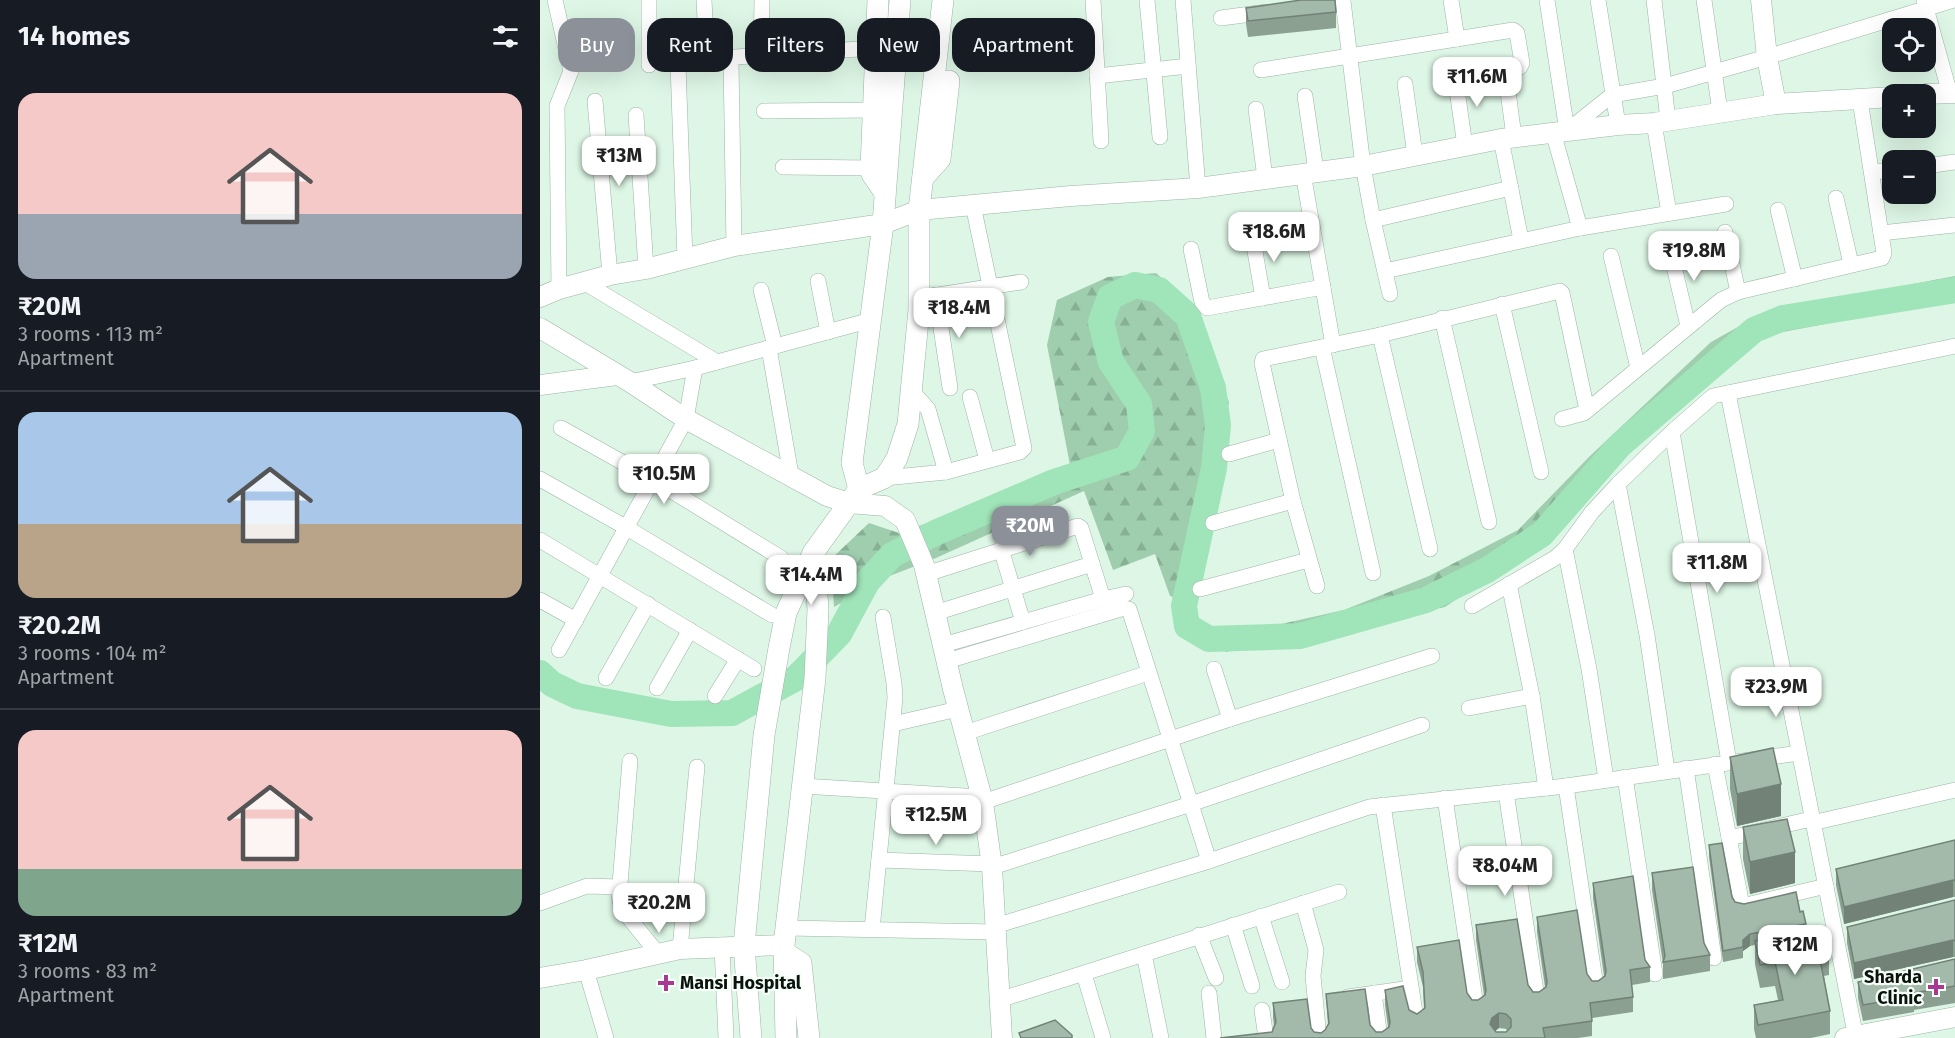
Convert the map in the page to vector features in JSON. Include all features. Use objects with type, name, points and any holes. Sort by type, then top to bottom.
[{"type":"main road","points":[[877,18],[878,0]]},
{"type":"main road","points":[[854,496],[852,463],[883,224],[900,0]]},
{"type":"main road","points":[[751,1038],[744,945],[764,735],[779,648],[786,613],[813,553],[854,496],[884,478],[897,458],[908,424],[911,390],[928,297],[919,210],[943,0]]},
{"type":"main road","points":[[923,178],[940,159],[957,0]]},
{"type":"main road","points":[[874,72],[871,168],[872,174],[885,193]]},
{"type":"main road","points":[[786,1038],[785,942],[815,678],[818,609],[813,553]]},
{"type":"main road","points":[[785,942],[801,963],[809,1038]]},
{"type":"street","points":[[540,1],[548,0]]},
{"type":"street","points":[[555,0],[571,71],[556,106],[559,289]]},
{"type":"street","points":[[649,0],[649,18]]},
{"type":"street","points":[[704,0],[705,18]]},
{"type":"street","points":[[762,0],[762,18]]},
{"type":"street","points":[[1093,0],[1101,141]]},
{"type":"street","points":[[1147,0],[1160,137]]},
{"type":"street","points":[[1183,0],[1198,188]]},
{"type":"street","points":[[1451,0],[1457,39]]},
{"type":"street","points":[[1547,0],[1560,131],[1580,228]]},
{"type":"street","points":[[1598,0],[1618,125]]},
{"type":"street","points":[[1654,0],[1665,86],[1661,121],[1669,213]]},
{"type":"street","points":[[1704,0],[1720,112]]},
{"type":"street","points":[[1761,0],[1767,57],[1776,104]]},
{"type":"street","points":[[1560,131],[1612,95],[1665,86],[1767,57],[1925,4],[1954,0]]},
{"type":"street","points":[[1342,1],[1363,166],[1372,220],[1390,294]]},
{"type":"street","points":[[1925,4],[1953,94],[1936,94]]},
{"type":"street","points":[[1221,18],[1277,10]]},
{"type":"street","points":[[1261,70],[1513,30],[1517,32],[1521,65],[1507,73],[1506,76],[1507,138],[1511,188],[1521,240]]},
{"type":"street","points":[[734,246],[730,64],[735,57],[745,56]]},
{"type":"street","points":[[1097,76],[1188,66]]},
{"type":"street","points":[[678,72],[684,259]]},
{"type":"street","points":[[1455,76],[1466,146]]},
{"type":"street","points":[[1405,84],[1415,155]]},
{"type":"street","points":[[1305,96],[1327,346],[1373,573]]},
{"type":"street","points":[[540,297],[559,289],[610,275],[734,246],[883,224],[919,210],[1198,188],[1363,166],[1507,138],[1560,131],[1661,121],[1776,104],[1882,98]]},
{"type":"street","points":[[595,100],[610,275]]},
{"type":"street","points":[[1562,419],[1587,410],[1721,300],[1738,292],[1882,258],[1884,253],[1860,100]]},
{"type":"street","points":[[1256,109],[1265,178]]},
{"type":"street","points":[[764,111],[873,110]]},
{"type":"street","points":[[636,115],[646,268]]},
{"type":"street","points":[[1936,165],[1955,162]]},
{"type":"street","points":[[783,167],[871,168]]},
{"type":"street","points":[[1872,172],[1882,171]]},
{"type":"street","points":[[1372,220],[1511,188]]},
{"type":"street","points":[[1836,198],[1851,264]]},
{"type":"street","points":[[1385,271],[1580,228],[1726,204]]},
{"type":"street","points":[[884,478],[946,472],[1020,452],[1024,448],[973,205]]},
{"type":"street","points":[[1778,210],[1795,279]]},
{"type":"street","points":[[1881,233],[1955,225]]},
{"type":"street","points":[[1725,232],[1738,292]]},
{"type":"street","points":[[1252,234],[1263,298]]},
{"type":"street","points":[[1669,245],[1688,326]]},
{"type":"street","points":[[1191,249],[1202,302],[1207,308],[1323,287]]},
{"type":"street","points":[[1611,256],[1638,368]]},
{"type":"street","points":[[818,281],[828,332]]},
{"type":"street","points":[[950,388],[928,297],[1021,282]]},
{"type":"street","points":[[585,283],[717,362]]},
{"type":"street","points":[[760,290],[772,347],[791,475]]},
{"type":"street","points":[[1317,586],[1308,560],[1279,440],[1262,361],[1265,358],[1380,335],[1558,291],[1562,292],[1587,410]]},
{"type":"street","points":[[1502,304],[1541,472]]},
{"type":"street","points":[[1442,318],[1489,522]]},
{"type":"street","points":[[540,385],[623,378],[695,368],[871,320]]},
{"type":"street","points":[[540,328],[686,419],[827,496],[854,496],[885,506],[905,520],[925,570],[982,799],[992,866],[1002,1038]]},
{"type":"street","points":[[1380,335],[1430,549]]},
{"type":"street","points":[[1472,606],[1546,564],[1565,549],[1592,512],[1618,484],[1713,396],[1955,346]]},
{"type":"street","points":[[559,650],[686,419],[695,368]]},
{"type":"street","points":[[911,390],[928,409],[946,472]]},
{"type":"street","points":[[1728,393],[1812,821],[1829,880],[1836,937],[1852,989],[1852,1037],[1955,1017]]},
{"type":"street","points":[[970,397],[987,460]]},
{"type":"street","points":[[561,428],[654,480],[782,558]]},
{"type":"street","points":[[1672,432],[1722,763],[1729,838],[1742,906],[1829,880]]},
{"type":"street","points":[[1229,454],[1279,440]]},
{"type":"street","points":[[540,479],[772,615]]},
{"type":"street","points":[[1618,484],[1647,635],[1668,770]]},
{"type":"street","points":[[1213,523],[1293,501]]},
{"type":"street","points":[[925,570],[1077,526],[1081,528],[1103,599]]},
{"type":"street","points":[[540,540],[754,669]]},
{"type":"street","points":[[1001,549],[1023,622]]},
{"type":"street","points":[[1565,549],[1589,669],[1606,779]]},
{"type":"street","points":[[1200,589],[1308,560]]},
{"type":"street","points":[[936,613],[1092,564]]},
{"type":"street","points":[[1509,584],[1532,696],[1546,788]]},
{"type":"street","points":[[945,653],[1023,622],[1126,594]]},
{"type":"street","points":[[540,600],[576,620]]},
{"type":"street","points":[[606,678],[648,604]]},
{"type":"street","points":[[945,653],[1127,608],[1130,611],[1209,861]]},
{"type":"street","points":[[872,929],[893,724],[894,683],[883,617]]},
{"type":"street","points":[[657,688],[690,630]]},
{"type":"street","points":[[803,786],[982,799],[1432,656]]},
{"type":"street","points":[[715,696],[738,659]]},
{"type":"street","points":[[1214,669],[1230,719]]},
{"type":"street","points":[[965,733],[1148,673]]},
{"type":"street","points":[[1469,708],[1532,696]]},
{"type":"street","points":[[893,724],[958,709]]},
{"type":"street","points":[[879,860],[992,866],[1191,804],[1422,725]]},
{"type":"street","points":[[540,978],[680,949],[785,942],[872,929],[996,929],[1209,861],[1357,810],[1383,805],[1566,786],[1799,753]]},
{"type":"street","points":[[630,761],[619,896],[622,909],[658,954]]},
{"type":"street","points":[[680,949],[697,767]]},
{"type":"street","points":[[1686,768],[1714,958]]},
{"type":"street","points":[[1625,777],[1655,974]]},
{"type":"street","points":[[1566,786],[1596,987]]},
{"type":"street","points":[[1729,838],[1955,790]]},
{"type":"street","points":[[1506,792],[1537,998]]},
{"type":"street","points":[[1445,798],[1476,1006]]},
{"type":"street","points":[[1383,805],[1416,1019]]},
{"type":"street","points":[[540,903],[587,886],[619,887]]},
{"type":"street","points":[[999,1000],[1339,892]]},
{"type":"street","points":[[1303,903],[1316,950],[1313,976],[1319,1038]]},
{"type":"street","points":[[1261,916],[1282,982]]},
{"type":"street","points":[[1233,925],[1251,986]]},
{"type":"street","points":[[1199,935],[1216,978]]},
{"type":"street","points":[[722,947],[726,1038]]},
{"type":"street","points":[[1144,954],[1161,1038]]},
{"type":"street","points":[[586,970],[606,1038]]},
{"type":"street","points":[[1083,974],[1103,1038]]},
{"type":"street","points":[[1316,1001],[1413,988]]},
{"type":"street","points":[[1209,993],[1214,1038]]},
{"type":"street","points":[[1374,993],[1380,1038]]},
{"type":"street","points":[[1262,1010],[1266,1038]]},
{"type":"green space","points":[[1156,273],[1186,299],[1229,402],[1202,566],[1193,604],[1170,596],[1155,554],[1113,570],[1084,491],[936,558],[887,577],[834,607],[831,559],[869,523],[899,533],[956,513],[1070,465],[1047,345],[1057,300],[1108,277]]},
{"type":"green space","points":[[1955,276],[1955,299],[1757,337],[1660,423],[1536,546],[1445,607],[1288,642],[1225,652],[1245,632],[1344,610],[1429,576],[1518,530],[1590,456],[1711,342],[1763,313]]},
{"type":"building","points":[[1301,0],[1335,0],[1336,12],[1248,21],[1246,8]]},
{"type":"building","points":[[1773,748],[1781,784],[1737,794],[1730,757]]},
{"type":"building","points":[[1787,819],[1795,852],[1750,862],[1743,827]]},
{"type":"building","points":[[1955,840],[1955,881],[1844,907],[1836,869]]},
{"type":"building","points":[[1722,843],[1732,897],[1735,902],[1744,904],[1796,892],[1800,912],[1803,911],[1806,924],[1750,934],[1743,940],[1743,947],[1723,951],[1709,845]]},
{"type":"building","points":[[1693,867],[1704,943],[1710,955],[1663,962],[1665,956],[1652,873]]},
{"type":"building","points":[[1633,876],[1645,960],[1650,967],[1630,970],[1633,997],[1590,1003],[1592,1021],[1543,1028],[1545,1038],[1220,1038],[1272,1032],[1276,1022],[1273,1003],[1307,999],[1311,1028],[1314,1032],[1321,1033],[1329,1023],[1326,994],[1365,989],[1370,1025],[1376,1032],[1382,1032],[1389,1027],[1390,1022],[1385,990],[1403,986],[1409,1010],[1417,1014],[1425,1008],[1423,972],[1417,947],[1459,940],[1467,993],[1472,1000],[1478,1000],[1485,995],[1486,990],[1476,925],[1517,919],[1528,985],[1533,992],[1539,992],[1546,987],[1547,982],[1537,917],[1577,910],[1587,974],[1592,981],[1598,981],[1605,976],[1606,971],[1593,883]],"holes":[[[1499,1013],[1506,1014],[1511,1019],[1511,1027],[1506,1032],[1496,1032],[1490,1024],[1492,1018]]]},
{"type":"building","points":[[1955,900],[1955,941],[1854,963],[1847,927]]},
{"type":"building","points":[[1825,928],[1829,952],[1819,954],[1830,1011],[1758,1025],[1754,1005],[1783,1000],[1775,962],[1760,965],[1755,941]]},
{"type":"building","points":[[1955,959],[1955,986],[1863,1005],[1858,982]]},
{"type":"building","points":[[1055,1020],[1072,1035],[1072,1038],[1021,1038],[1019,1033]]},
{"type":"waterway","points":[[540,673],[552,684],[577,696],[671,714],[732,713],[796,678],[839,634],[867,582],[892,555],[935,533],[1054,482],[1127,458],[1142,431],[1139,404],[1111,362],[1101,322],[1110,297],[1135,285],[1159,290],[1188,316],[1213,388],[1218,425],[1214,468],[1184,606],[1187,626],[1209,639],[1300,636],[1426,600],[1487,570],[1542,534],[1620,445],[1754,330],[1783,318],[1955,290]]},
{"type":"place","name":"Mansi Hospital","points":[[666,983]]},
{"type":"place","name":"Sharda Clinic","points":[[1936,987]]}]
